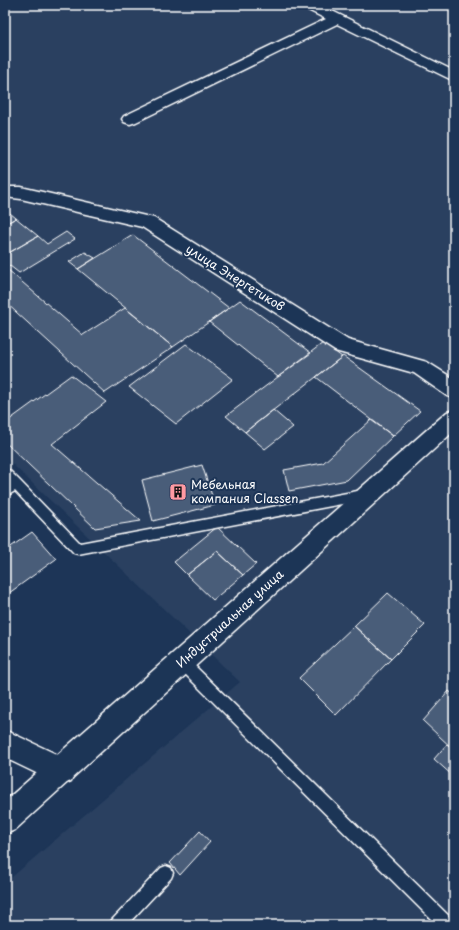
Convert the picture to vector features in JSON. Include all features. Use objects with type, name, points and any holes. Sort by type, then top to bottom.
[{"type":"street","points":[[309,5],[454,77]]},
{"type":"street","points":[[130,119],[337,18]]},
{"type":"street","name":"улица Энергетиков","points":[[5,192],[21,193],[148,222],[342,346],[420,367],[454,390]]},
{"type":"street","name":"Индустриальная улица","points":[[5,820],[367,495],[453,420]]},
{"type":"street","points":[[5,744],[61,771]]},
{"type":"lane","points":[[5,473],[78,550],[367,495]]},
{"type":"lane","points":[[5,492],[16,484]]},
{"type":"lane","points":[[182,662],[448,925]]},
{"type":"lane","points":[[117,925],[166,873]]},
{"type":"shaded area","points":[[5,5],[454,5],[454,925],[5,925],[5,883],[240,682],[5,457]]},
{"type":"building","points":[[5,209],[16,218],[5,224]]},
{"type":"building","points":[[16,218],[38,236],[7,254],[5,252],[5,224]]},
{"type":"building","points":[[66,232],[75,239],[19,273],[5,262],[5,255],[38,236],[47,244]]},
{"type":"building","points":[[133,235],[229,308],[173,347],[78,269]]},
{"type":"building","points":[[85,252],[95,258],[78,269],[69,262]]},
{"type":"building","points":[[7,269],[83,335],[125,308],[173,347],[105,393],[5,302],[5,270]]},
{"type":"building","points":[[240,300],[311,353],[278,377],[209,322]]},
{"type":"building","points":[[323,343],[342,357],[245,432],[226,416]]},
{"type":"building","points":[[186,344],[233,379],[176,424],[129,387]]},
{"type":"building","points":[[343,356],[420,411],[393,436],[316,377]]},
{"type":"building","points":[[71,375],[106,402],[52,444],[141,521],[95,528],[5,442],[5,423]]},
{"type":"building","points":[[273,410],[293,427],[265,449],[245,432]]},
{"type":"building","points":[[371,420],[393,436],[347,480],[289,491],[284,470],[323,463]]},
{"type":"building","name":"Мебельная компания Сlassen","points":[[202,465],[215,505],[153,521],[142,480]]},
{"type":"building","points":[[217,527],[256,564],[243,575],[217,551],[187,575],[174,562]]},
{"type":"building","points":[[32,532],[56,559],[5,596],[5,551]]},
{"type":"building","points":[[217,551],[243,575],[213,600],[187,575]]},
{"type":"building","points":[[388,593],[425,625],[391,659],[354,626]]},
{"type":"building","points":[[354,626],[391,659],[336,715],[299,678]]},
{"type":"building","points":[[449,691],[454,695],[454,750],[423,721]]},
{"type":"building","points":[[447,744],[454,750],[454,777],[434,759]]},
{"type":"building","points":[[200,831],[210,842],[180,875],[170,863]]},
{"type":"place","name":"Мебельная компания Сlassen","points":[[178,492]]}]
